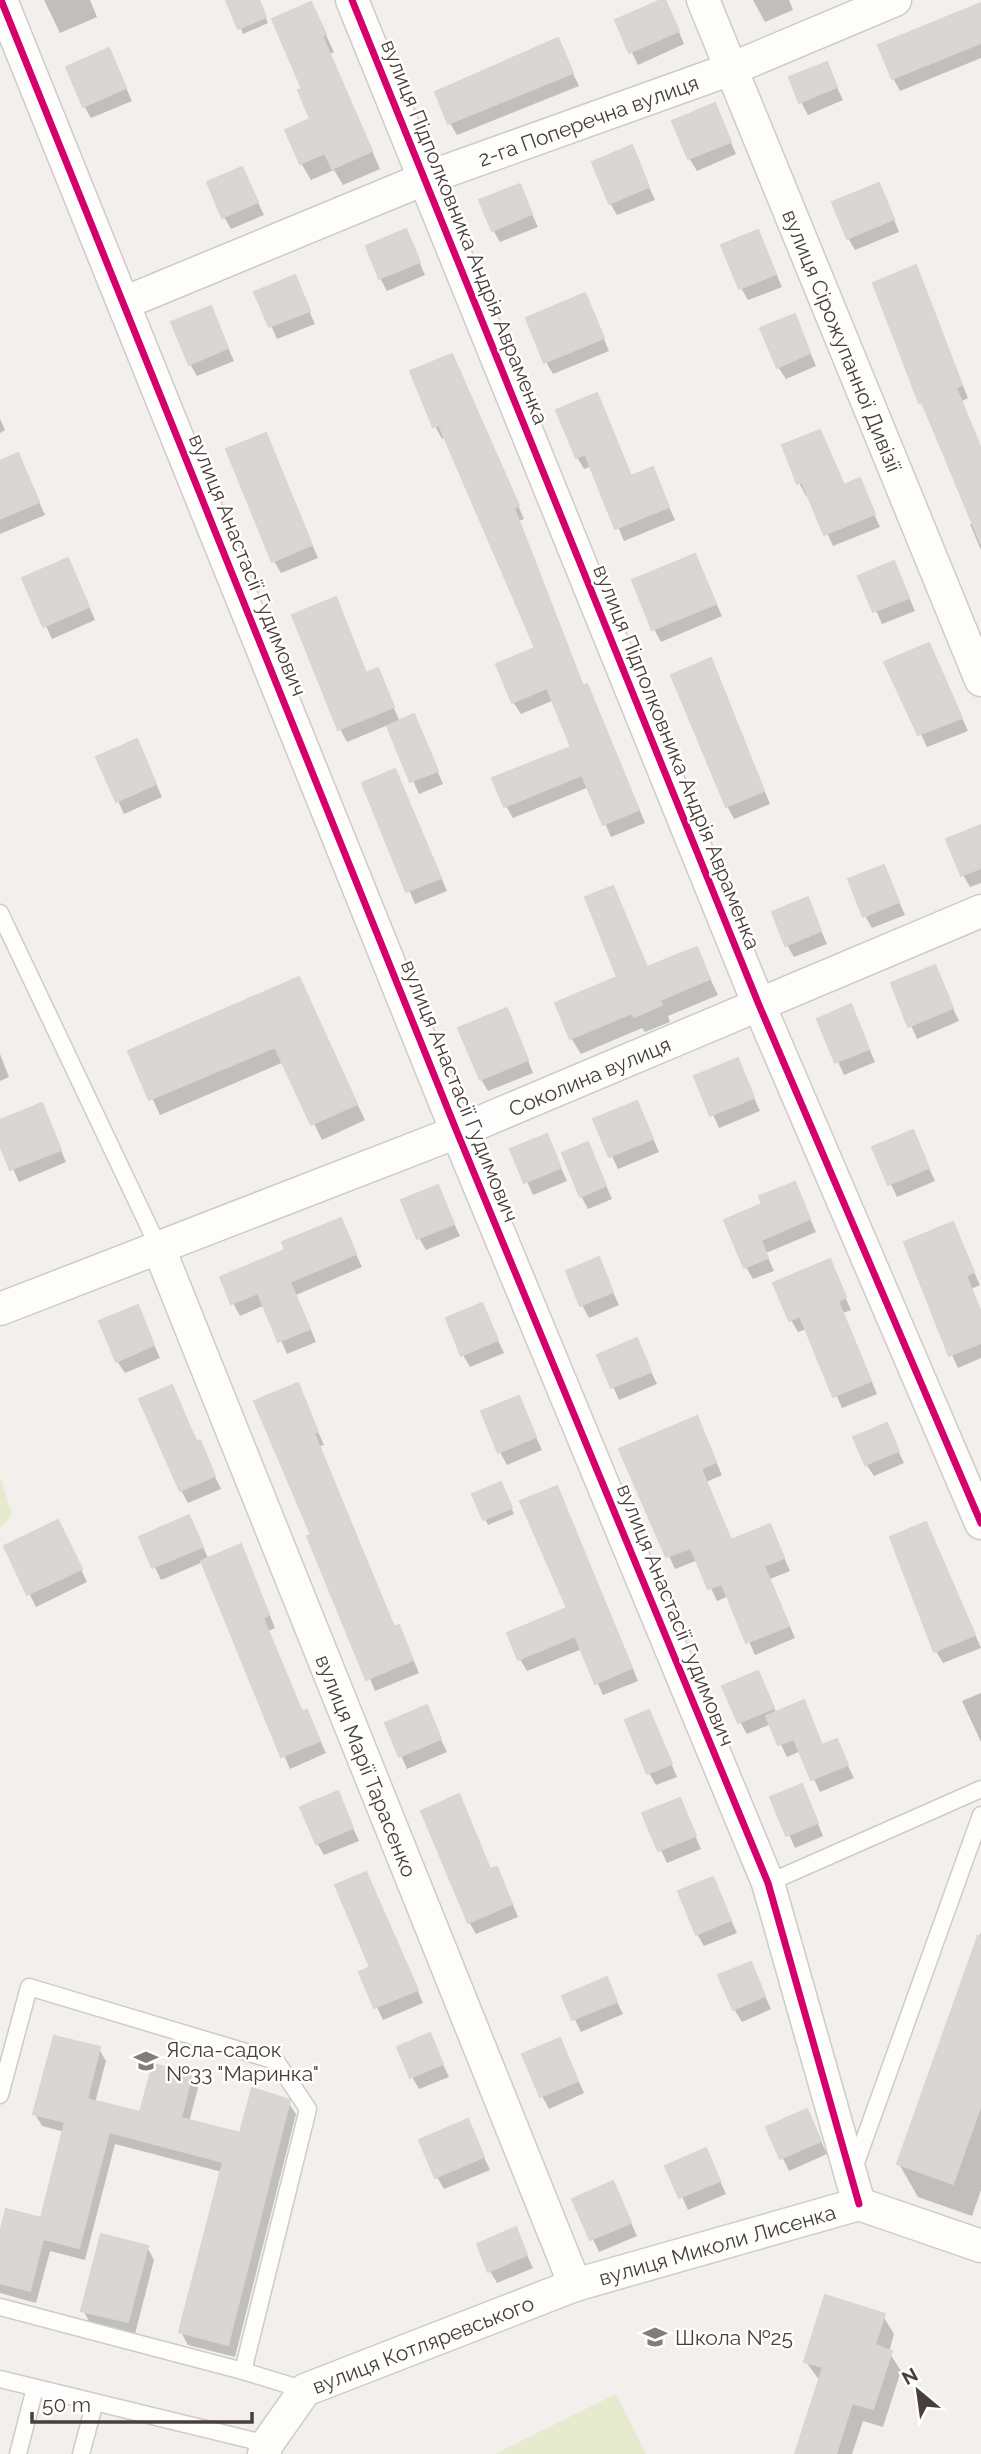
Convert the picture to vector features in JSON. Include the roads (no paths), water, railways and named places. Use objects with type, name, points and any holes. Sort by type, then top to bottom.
[{"type":"street","name":"вулиця Анастасії Гудимович","points":[[1,0],[457,1132],[768,1883],[855,2190]]},
{"type":"street","name":"вулиця Підполковника Андрія Авраменка","points":[[352,0],[759,1005],[981,1523]]},
{"type":"street","name":"вулиця Сірожупанної Дивізії","points":[[704,0],[981,680]]},
{"type":"street","name":"2-га Поперечна вулиця","points":[[124,303],[424,179],[731,69],[895,0]]},
{"type":"street","name":"Соколина вулиця","points":[[0,1310],[457,1132],[981,911]]},
{"type":"street","name":"вулиця Марії Тарасенко","points":[[159,1246],[575,2285]]},
{"type":"street","name":"вулиця Миколи Лисенка","points":[[575,2285],[855,2190],[981,2246]]},
{"type":"street","name":"вулиця Котляревського","points":[[265,2449],[305,2390],[575,2285]]},
{"type":"lane","points":[[0,913],[159,1246]]},
{"type":"lane","points":[[768,1883],[981,1789]]},
{"type":"lane","points":[[855,2190],[981,1815]]},
{"type":"lane","points":[[0,2095],[29,1987],[276,2061],[308,2109],[243,2371]]},
{"type":"lane","points":[[0,2307],[305,2390]]},
{"type":"lane","points":[[0,2379],[265,2449]]},
{"type":"lane","points":[[18,2454],[35,2388]]},
{"type":"lane","points":[[81,2454],[94,2402]]},
{"type":"place","name":"Ясла-садок №33 \"Маринка\"","points":[[146,2061]]},
{"type":"place","name":"Школа №25","points":[[655,2337]]}]
